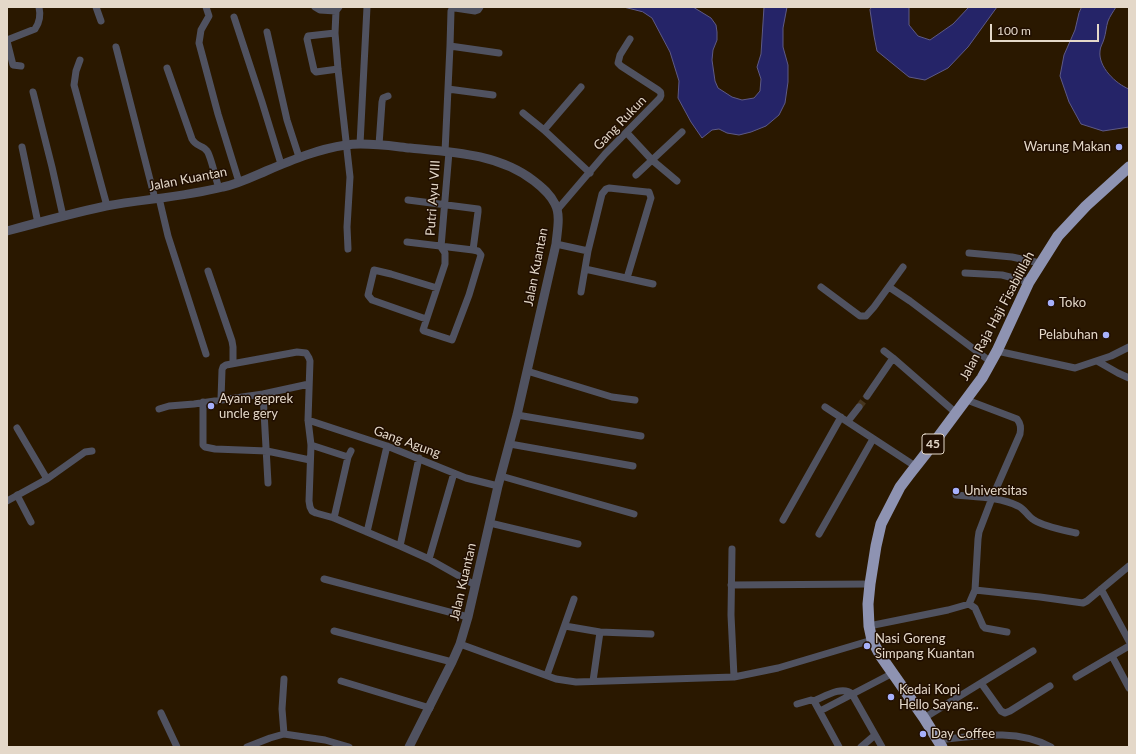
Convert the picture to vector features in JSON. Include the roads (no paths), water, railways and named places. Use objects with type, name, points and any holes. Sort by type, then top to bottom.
[{"type":"highway","name":"Jalan Raja Haji Fisabilillah","points":[[940,743],[872,640],[869,626],[868,604],[876,546],[881,524],[900,487],[982,378],[997,351],[1029,282],[1058,236],[1082,211],[1129,167]]},
{"type":"street","points":[[21,66],[15,66],[12,63],[7,41],[35,29],[40,19],[39,7]]},
{"type":"street","points":[[96,7],[101,21]]},
{"type":"street","points":[[206,7],[209,16],[201,30],[199,43],[218,114],[239,182]]},
{"type":"street","points":[[315,7],[320,10],[337,9],[335,32],[350,177],[347,227],[348,248]]},
{"type":"street","points":[[360,144],[367,7]]},
{"type":"street","name":"Putri Ayu VIII","points":[[426,319],[446,256],[442,247],[447,152],[451,11],[452,9],[456,8],[475,11],[480,7]]},
{"type":"street","points":[[234,17],[281,164]]},
{"type":"street","points":[[268,32],[287,120],[299,158]]},
{"type":"street","points":[[335,32],[308,36],[307,39],[314,70],[316,72],[338,69]]},
{"type":"street","name":"Gang Rukun","points":[[558,210],[606,154],[662,95],[661,92],[621,66],[618,62],[620,55],[630,39]]},
{"type":"street","points":[[450,46],[499,53]]},
{"type":"street","points":[[116,47],[168,236],[206,354]]},
{"type":"street","points":[[80,60],[76,71],[74,85],[107,206]]},
{"type":"street","points":[[167,68],[192,139],[196,144],[205,148],[209,154],[219,188]]},
{"type":"street","points":[[544,130],[581,87]]},
{"type":"street","points":[[448,89],[493,95]]},
{"type":"street","points":[[33,92],[63,216]]},
{"type":"street","points":[[379,145],[382,102],[383,98],[388,96]]},
{"type":"street","points":[[523,113],[544,130],[590,173]]},
{"type":"street","points":[[627,132],[652,160],[677,181]]},
{"type":"street","points":[[636,175],[682,132]]},
{"type":"street","name":"Jalan Kuantan","points":[[7,231],[107,206],[219,188],[239,182],[281,164],[326,149],[346,145],[379,145],[447,152],[485,158],[510,166],[526,175],[548,192],[558,210],[556,244],[517,415],[498,486],[468,617],[460,644],[452,662],[409,747]]},
{"type":"street","points":[[22,147],[38,223]]},
{"type":"street","points":[[581,292],[588,250],[604,191],[609,188],[649,192],[651,198],[627,278]]},
{"type":"street","points":[[408,200],[478,209],[473,250]]},
{"type":"street","points":[[408,242],[473,250],[478,251],[481,255],[454,339],[451,340],[424,331],[423,329],[426,319],[372,300],[368,295],[374,270],[437,288]]},
{"type":"street","points":[[556,244],[588,250]]},
{"type":"street","points":[[969,253],[1012,257],[1040,263]]},
{"type":"street","points":[[820,287],[861,317],[868,315],[903,267]]},
{"type":"street","points":[[585,269],[654,284]]},
{"type":"street","points":[[208,271],[232,341],[232,363]]},
{"type":"street","points":[[965,272],[1002,274],[1029,282]]},
{"type":"street","points":[[889,287],[991,362]]},
{"type":"street","points":[[997,351],[1070,368],[1078,368],[1129,347]]},
{"type":"street","points":[[221,399],[222,370],[226,365],[297,352],[306,353],[309,358],[310,368],[308,420],[310,445],[309,501],[312,511],[334,518],[429,559],[475,585]]},
{"type":"street","points":[[884,352],[893,358],[956,413]]},
{"type":"street","points":[[867,396],[893,358]]},
{"type":"street","points":[[1097,361],[1129,378]]},
{"type":"street","points":[[527,371],[612,397],[635,400]]},
{"type":"street","points":[[159,409],[169,406],[263,394],[309,384]]},
{"type":"street","points":[[263,394],[268,483]]},
{"type":"street","points":[[966,400],[1017,419],[1021,424],[1020,434],[979,532],[975,590],[969,604]]},
{"type":"street","points":[[203,402],[203,440],[205,447],[215,449],[267,451],[310,460]]},
{"type":"street","points":[[825,407],[915,466]]},
{"type":"street","points":[[848,421],[859,407]]},
{"type":"street","points":[[517,415],[641,436]]},
{"type":"street","points":[[783,520],[841,417]]},
{"type":"street","name":"Gang Agung","points":[[308,420],[387,446],[466,478],[498,486]]},
{"type":"street","points":[[17,428],[47,479]]},
{"type":"street","points":[[819,534],[874,439]]},
{"type":"street","points":[[510,444],[634,466]]},
{"type":"street","points":[[310,445],[350,454],[334,518]]},
{"type":"street","points":[[367,532],[387,446]]},
{"type":"street","points":[[7,501],[47,479],[84,452],[92,451]]},
{"type":"street","points":[[400,546],[419,458]]},
{"type":"street","points":[[429,559],[454,473]]},
{"type":"street","points":[[501,476],[634,514]]},
{"type":"street","points":[[17,495],[31,522]]},
{"type":"street","points":[[956,496],[992,498],[1017,505],[1030,518],[1039,523],[1076,533]]},
{"type":"street","points":[[490,524],[578,544]]},
{"type":"street","points":[[732,548],[731,615],[734,677]]},
{"type":"street","points":[[975,590],[1079,603],[1087,601],[1129,566]]},
{"type":"street","points":[[324,579],[468,617]]},
{"type":"street","points":[[731,585],[870,584]]},
{"type":"street","points":[[1101,589],[1129,641]]},
{"type":"street","points":[[547,675],[574,599]]},
{"type":"street","points":[[869,626],[948,610],[969,604],[975,608],[985,628],[1007,632]]},
{"type":"street","points":[[565,626],[600,632],[651,634]]},
{"type":"street","points":[[334,631],[452,662]]},
{"type":"street","points":[[593,681],[600,632]]},
{"type":"street","points":[[460,644],[556,678],[572,681],[593,681],[734,677],[778,668],[872,640]]},
{"type":"street","points":[[1076,676],[1129,646]]},
{"type":"street","points":[[924,718],[1033,651]]},
{"type":"street","points":[[1112,656],[1129,688]]},
{"type":"street","points":[[820,711],[893,673]]},
{"type":"street","points":[[284,678],[282,709],[284,734]]},
{"type":"street","points":[[341,681],[430,708]]},
{"type":"street","points":[[981,682],[1001,711],[1005,713],[1050,686]]},
{"type":"street","points":[[797,704],[811,700],[814,701],[838,691],[849,691],[882,747]]},
{"type":"street","points":[[814,701],[839,747]]},
{"type":"street","points":[[161,713],[177,747]]},
{"type":"street","points":[[246,747],[284,734],[325,740],[349,747]]},
{"type":"street","points":[[861,747],[875,735]]},
{"type":"street","points":[[940,743],[989,735],[1012,736],[1039,740],[1051,747]]},
{"type":"tunnel","points":[[859,407],[867,396]]},
{"type":"place","name":"Warung Makan","points":[[1119,147]]},
{"type":"place","name":"Toko","points":[[1051,303]]},
{"type":"place","name":"Pelabuhan","points":[[1106,335]]},
{"type":"place","name":"Ayam geprek uncle gery","points":[[211,406]]},
{"type":"place","name":"Universitas","points":[[956,491]]},
{"type":"place","name":"Nasi Goreng Simpang Kuantan","points":[[867,646]]},
{"type":"place","name":"Kedai Kopi Hello Sayang..","points":[[891,697]]},
{"type":"place","name":"Day Coffee","points":[[923,734]]}]
